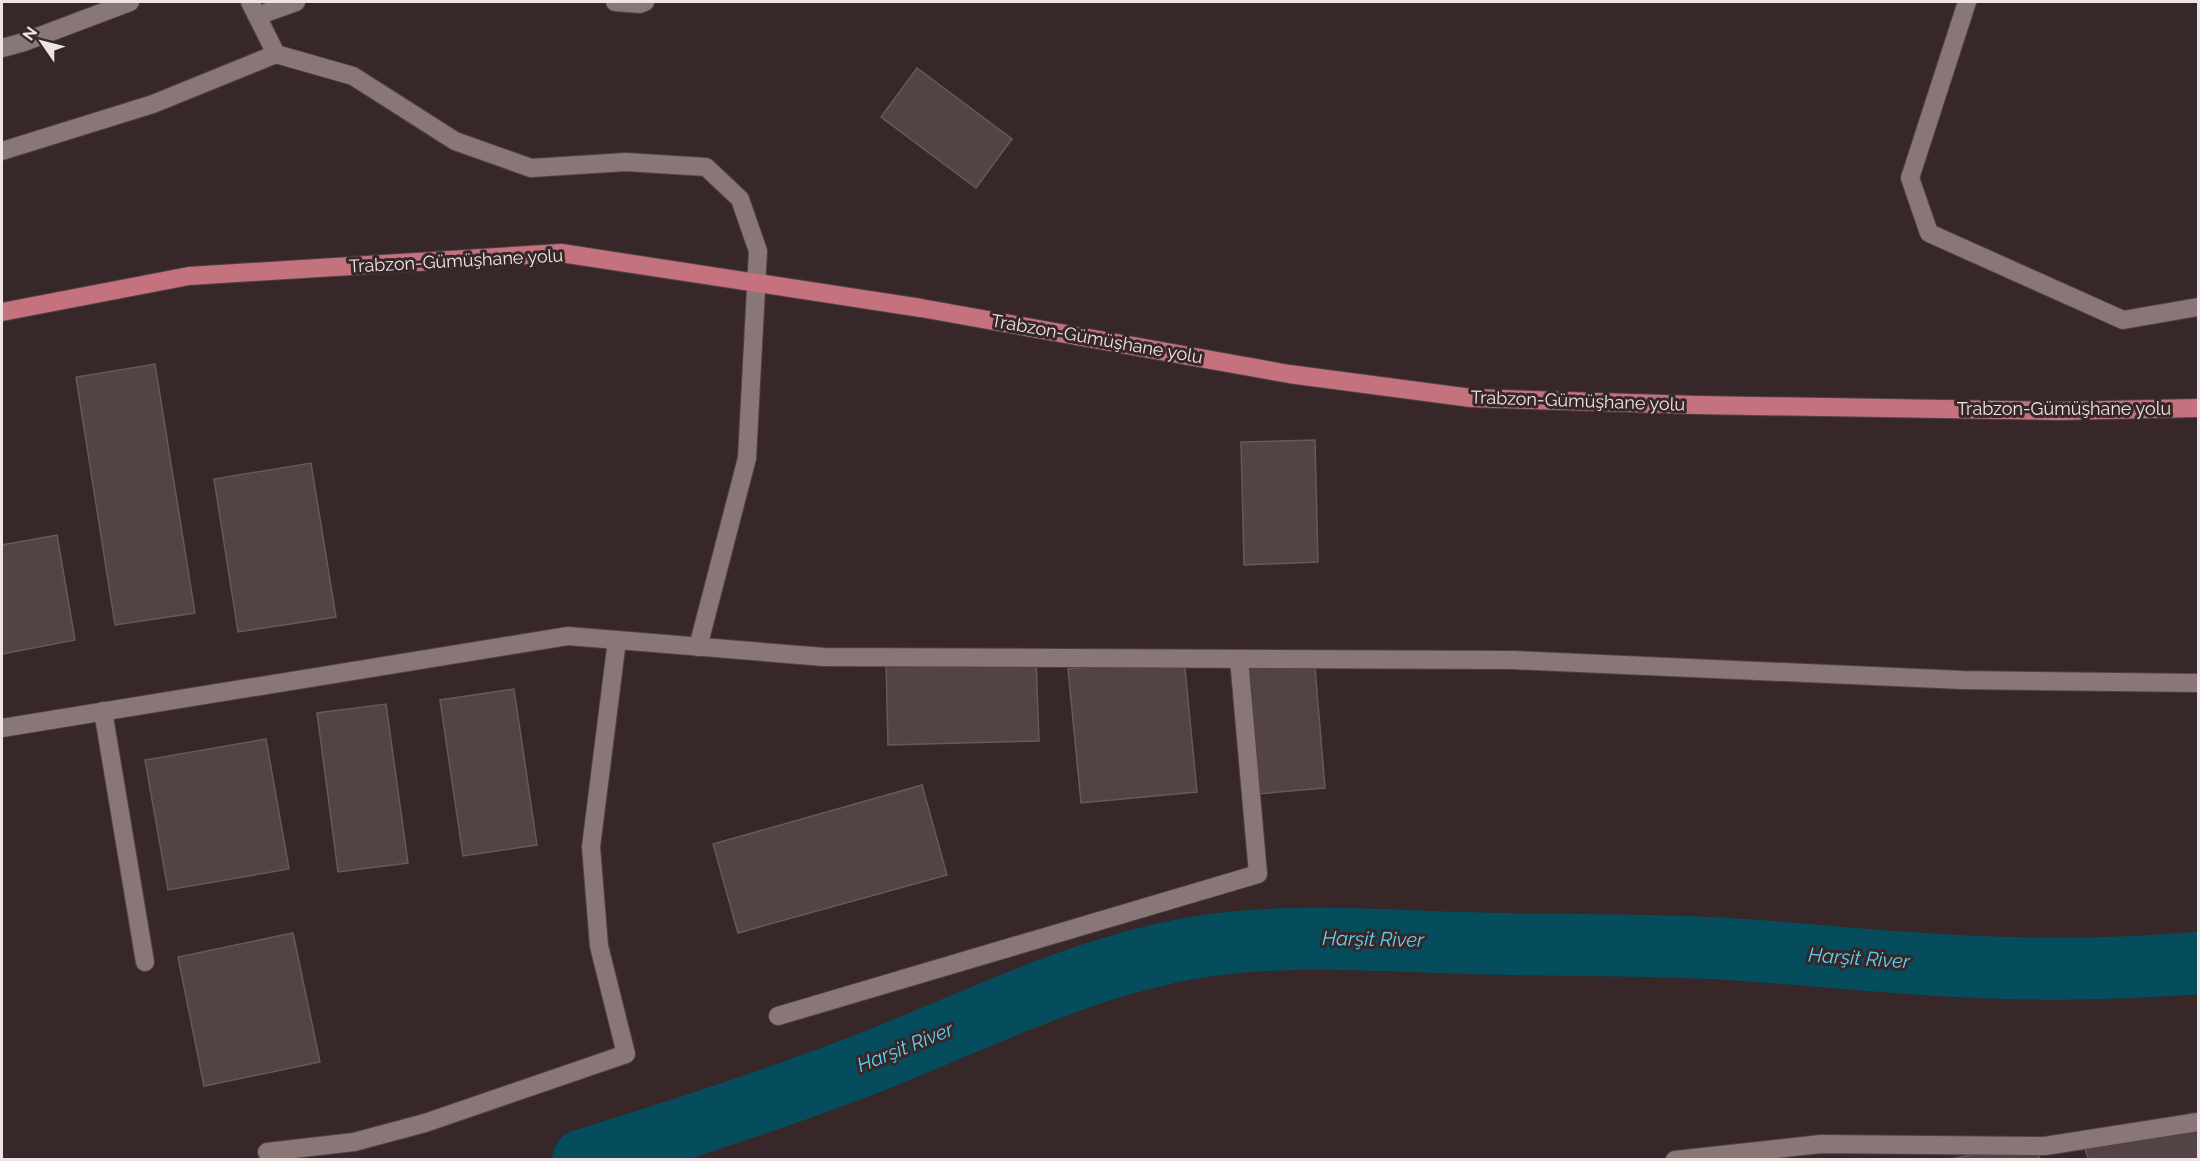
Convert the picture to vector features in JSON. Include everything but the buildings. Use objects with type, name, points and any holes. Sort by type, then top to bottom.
[{"type":"main road","name":"Trabzon-Gümüşhane yolu","points":[[2,312],[189,276],[561,254],[921,308],[1289,374],[1471,398],[1697,405],[2047,411],[2199,408]]},
{"type":"street","points":[[2,48],[130,2]]},
{"type":"street","points":[[276,54],[254,9],[296,2]]},
{"type":"street","points":[[615,2],[640,4],[645,2]]},
{"type":"street","points":[[1967,2],[1910,178],[1929,233],[2123,320],[2199,307]]},
{"type":"street","points":[[2,151],[153,104],[276,54],[352,76],[455,141],[531,168],[626,162],[706,166],[740,199],[758,251],[747,458],[698,647]]},
{"type":"street","points":[[2,728],[568,636],[824,657],[1512,660],[1962,680],[2199,683]]},
{"type":"street","points":[[267,1152],[354,1142],[415,1125],[626,1054],[599,946],[591,847],[617,640]]},
{"type":"street","points":[[778,1016],[1258,874],[1239,658]]},
{"type":"street","points":[[103,711],[144,962]]},
{"type":"street","points":[[1675,1160],[1821,1144],[2045,1146],[2199,1122]]},
{"type":"waterway","name":"Harşit River","points":[[583,1160],[802,1088],[874,1061],[1043,991],[1086,976],[1174,951],[1220,944],[1313,939],[1679,947],[2017,968],[2126,967],[2198,963]]}]
